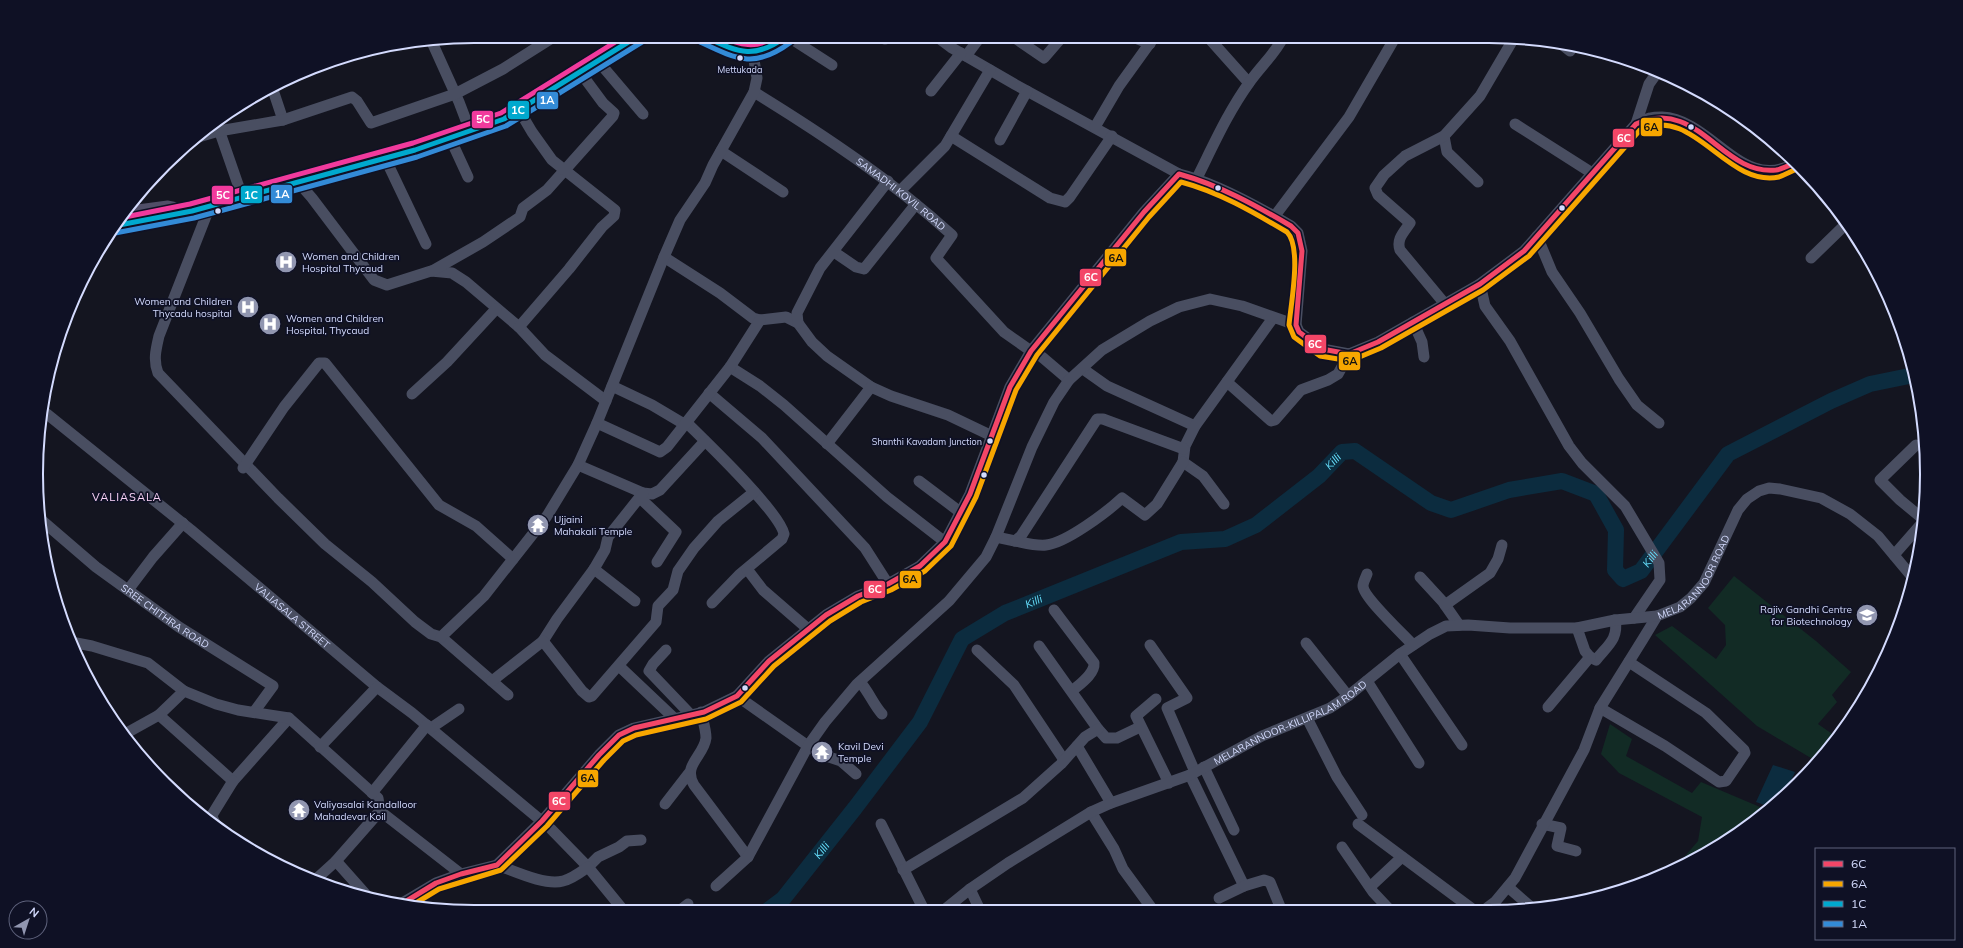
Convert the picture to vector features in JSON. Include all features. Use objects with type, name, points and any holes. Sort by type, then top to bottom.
[{"type":"main road","points":[[124,224],[192,211],[242,196],[385,158],[450,138],[504,119],[627,43]]},
{"type":"main road","points":[[718,43],[736,51],[753,54],[777,43]]},
{"type":"main road","points":[[132,212],[168,207],[192,211]]},
{"type":"street","points":[[221,126],[283,120],[352,97],[357,101],[371,124],[455,94],[503,69],[544,43]]},
{"type":"street","points":[[616,43],[619,48]]},
{"type":"street","points":[[798,43],[832,65]]},
{"type":"street","points":[[946,43],[964,55],[1027,91],[1112,136],[1179,174],[1196,178],[1291,226],[1298,233],[1302,251],[1296,325],[1299,332],[1322,349],[1349,354],[1378,342],[1480,284],[1524,251],[1636,124],[1651,117],[1672,118],[1692,127],[1716,143],[1734,159],[1753,168],[1769,172],[1789,165]]},
{"type":"street","points":[[931,91],[975,43]]},
{"type":"street","points":[[1022,43],[1044,58],[1057,43]]},
{"type":"street","points":[[1095,127],[1119,86],[1150,43]]},
{"type":"street","points":[[1213,43],[1249,83]]},
{"type":"street","points":[[1196,178],[1227,119],[1249,83],[1280,43]]},
{"type":"street","points":[[1274,217],[1349,117],[1392,43]]},
{"type":"street","points":[[1445,304],[1400,250],[1398,243],[1399,238],[1410,223],[1378,195],[1375,188],[1384,175],[1405,156],[1444,136],[1480,96],[1511,44]]},
{"type":"street","points":[[433,45],[470,131]]},
{"type":"street","points":[[441,637],[484,596],[547,516],[578,465],[597,423],[680,220],[705,182],[721,150],[754,92],[757,78],[753,54]]},
{"type":"street","points":[[598,61],[642,114]]},
{"type":"street","points":[[900,190],[937,155],[990,70]]},
{"type":"street","points":[[298,182],[312,198],[374,280],[387,285],[432,271],[482,242],[520,217],[523,208],[547,190],[610,120],[614,113],[603,103],[580,72]]},
{"type":"street","points":[[1636,124],[1649,84],[1654,76]]},
{"type":"street","points":[[1000,140],[1027,91]]},
{"type":"street","points":[[274,92],[283,120]]},
{"type":"street","name":"SAMADHI KOVIL ROAD","points":[[754,92],[823,135],[888,181],[952,235],[936,258],[1004,332],[1031,351]]},
{"type":"street","points":[[519,110],[532,132],[552,160],[615,210],[614,216],[602,227],[564,276],[519,327]]},
{"type":"street","points":[[1515,124],[1592,173]]},
{"type":"street","points":[[219,127],[242,196]]},
{"type":"street","points":[[950,136],[1050,198],[1065,202],[1112,136]]},
{"type":"street","points":[[1444,136],[1447,152],[1478,182]]},
{"type":"street","points":[[450,138],[468,177]]},
{"type":"street","points":[[721,150],[783,192]]},
{"type":"street","points":[[385,158],[426,244]]},
{"type":"street","points":[[408,900],[436,883],[461,874],[497,865],[546,824],[571,789],[620,735],[634,728],[696,714],[720,706],[737,696],[770,660],[826,615],[858,596],[888,584],[920,566],[945,542],[970,494],[1010,387],[1031,351],[1139,218],[1179,174]]},
{"type":"street","points":[[798,323],[797,313],[820,268],[888,181]]},
{"type":"street","points":[[834,252],[856,267],[864,269],[916,204]]},
{"type":"street","points":[[210,206],[159,336],[155,353],[155,366],[163,380],[245,466],[325,544],[372,582],[415,622],[431,634],[441,637],[508,695]]},
{"type":"street","points":[[1811,258],[1842,228]]},
{"type":"street","points":[[1537,236],[1552,272],[1580,313],[1619,379],[1637,405],[1659,423]]},
{"type":"street","points":[[664,257],[720,293],[753,318],[760,320],[786,317],[798,323],[812,342],[827,356],[871,387],[891,396],[948,415],[992,436]]},
{"type":"street","points":[[432,271],[452,273],[466,282],[519,327],[545,355],[606,401]]},
{"type":"street","points":[[1480,284],[1485,306],[1510,342],[1569,446],[1582,463],[1624,506],[1659,563],[1660,580],[1634,618]]},
{"type":"street","points":[[716,886],[748,856],[808,746],[860,682],[949,601],[986,557],[996,537],[1032,447],[1054,402],[1069,380],[1083,369],[1102,350],[1150,321],[1179,308],[1210,299],[1242,306],[1296,325]]},
{"type":"street","points":[[412,394],[446,362],[496,309]]},
{"type":"street","points":[[996,537],[1044,546],[1055,544],[1111,508],[1122,498],[1145,515],[1157,504],[1183,462],[1184,450],[1195,426],[1273,318]]},
{"type":"street","points":[[597,423],[660,452],[667,447],[730,367],[760,320]]},
{"type":"street","points":[[1413,322],[1422,342],[1424,357]]},
{"type":"street","points":[[1031,351],[1042,357],[1069,380]]},
{"type":"street","points":[[1227,382],[1271,421],[1280,415],[1301,390],[1328,380],[1338,374],[1349,354]]},
{"type":"street","points":[[245,466],[284,407],[319,363],[325,363],[439,505],[476,526],[513,559]]},
{"type":"street","points":[[730,367],[760,386],[887,497],[945,542]]},
{"type":"street","points":[[1083,369],[1107,386],[1195,426]]},
{"type":"street","points":[[612,386],[685,423],[705,441],[754,492],[778,523],[784,534],[782,540],[739,575],[712,602]]},
{"type":"street","points":[[828,444],[871,387]]},
{"type":"street","points":[[709,393],[762,438],[865,548],[888,584]]},
{"type":"street","name":"VALIASALA STREET","points":[[48,414],[183,523],[377,687],[429,726],[546,824],[588,867],[618,905]]},
{"type":"street","points":[[1015,541],[1030,523],[1098,418],[1184,450]]},
{"type":"street","points":[[492,681],[543,641],[557,619],[594,570],[605,550],[608,537],[642,495],[652,494],[660,490],[705,441]]},
{"type":"street","points":[[1916,445],[1880,480],[1900,500],[1918,515]]},
{"type":"street","points":[[1183,462],[1203,476],[1224,504]]},
{"type":"street","points":[[578,465],[642,495],[676,532],[657,562]]},
{"type":"street","points":[[918,481],[960,512]]},
{"type":"street","name":"MELARANNOOR ROAD","points":[[1490,905],[1515,878],[1542,824],[1584,750],[1600,708],[1630,662],[1657,616],[1680,607],[1691,598],[1704,583],[1738,510],[1747,499],[1758,491],[1768,488],[1787,490],[1821,498],[1850,514],[1872,531],[1908,572]]},
{"type":"street","points":[[543,641],[577,686],[589,697],[598,690],[656,622],[658,606],[673,590],[678,571],[694,548],[718,521],[754,492]]},
{"type":"street","points":[[128,590],[153,557],[183,523]]},
{"type":"street","name":"SREE CHITHRA ROAD","points":[[46,524],[96,567],[128,590],[179,626],[273,686],[254,712]]},
{"type":"street","points":[[1894,555],[1916,530]]},
{"type":"street","points":[[1445,605],[1490,573],[1498,559],[1502,544]]},
{"type":"street","points":[[747,569],[763,590],[808,629]]},
{"type":"street","points":[[594,570],[635,601]]},
{"type":"street","points":[[1367,574],[1363,585],[1364,591],[1413,645]]},
{"type":"street","points":[[1420,577],[1445,605],[1459,625]]},
{"type":"street","points":[[1054,610],[1094,663],[1094,668],[1091,673],[1072,691]]},
{"type":"street","name":"MELARANNOOR-KILLIPALAM ROAD","points":[[950,905],[970,889],[1052,835],[1091,812],[1111,803],[1169,784],[1262,736],[1330,708],[1348,696],[1400,654],[1430,634],[1446,626],[1576,628],[1615,620],[1657,616]]},
{"type":"street","points":[[1576,628],[1585,651],[1590,657],[1596,660],[1615,637],[1617,631],[1615,620]]},
{"type":"street","points":[[78,643],[92,646],[148,663],[184,692],[216,704],[289,718],[378,798],[380,811],[461,874]]},
{"type":"street","points":[[1306,643],[1348,696]]},
{"type":"street","points":[[1150,645],[1187,698],[1167,708],[1196,771],[1244,886]]},
{"type":"street","points":[[1039,646],[1106,738],[1118,738],[1140,727]]},
{"type":"street","points":[[665,804],[689,773],[706,739],[696,714],[649,672],[653,664],[666,650]]},
{"type":"street","points":[[977,650],[1014,685],[1064,760]]},
{"type":"street","points":[[1400,654],[1462,745]]},
{"type":"street","points":[[1548,707],[1590,657]]},
{"type":"street","points":[[1600,708],[1665,746],[1719,782],[1726,781],[1745,753],[1744,750],[1706,713],[1630,662]]},
{"type":"street","points":[[619,666],[675,719]]},
{"type":"street","points":[[1367,681],[1419,763]]},
{"type":"street","points":[[860,682],[867,690],[876,708],[882,714]]},
{"type":"street","points":[[320,747],[377,687]]},
{"type":"street","points":[[129,732],[159,715],[184,692]]},
{"type":"street","points":[[737,696],[820,754],[841,761],[856,774]]},
{"type":"street","points":[[1156,699],[1136,716],[1140,727],[1169,784]]},
{"type":"street","points":[[372,793],[429,726],[459,709]]},
{"type":"street","points":[[159,715],[233,781]]},
{"type":"street","points":[[212,816],[233,781],[289,718]]},
{"type":"street","points":[[1307,718],[1360,820],[1402,857],[1467,905]]},
{"type":"street","points":[[903,870],[1023,798],[1064,760],[1085,737],[1098,729]]},
{"type":"street","points":[[1077,746],[1111,803]]},
{"type":"street","points":[[1196,771],[1234,830]]},
{"type":"street","points":[[689,773],[694,785],[748,856]]},
{"type":"street","points":[[319,876],[336,861],[380,811]]},
{"type":"street","points":[[1091,812],[1114,849],[1126,873],[1149,905]]},
{"type":"street","points":[[881,824],[921,905]]},
{"type":"street","points":[[1542,824],[1561,828],[1557,846],[1576,851]]},
{"type":"street","points":[[497,865],[538,880],[551,882],[563,881],[588,867],[598,857],[627,841],[641,840]]},
{"type":"street","points":[[1342,847],[1370,887],[1386,905]]},
{"type":"street","points":[[1370,887],[1402,857]]},
{"type":"street","points":[[336,861],[362,890]]},
{"type":"street","points":[[1219,898],[1244,886],[1264,880],[1270,882],[1279,905]]},
{"type":"street","points":[[1508,887],[1526,903]]},
{"type":"street","points":[[970,889],[978,905]]},
{"type":"green space","points":[[1734,576],[1816,641],[1851,672],[1832,695],[1837,702],[1818,724],[1832,734],[1812,759],[1757,726],[1655,635],[1672,626],[1716,659],[1726,645],[1725,625],[1708,608]]},
{"type":"green space","points":[[1610,724],[1632,739],[1626,756],[1692,793],[1701,782],[1761,808],[1728,832],[1682,860],[1698,841],[1702,817],[1619,773],[1601,754]]},
{"type":"water","points":[[1773,765],[1795,772],[1790,783],[1764,805],[1756,802]]},
{"type":"waterway","name":"Killi","points":[[775,905],[783,899],[855,808],[920,722],[962,639],[1005,613],[1181,542],[1225,539],[1256,525],[1319,476],[1342,452],[1355,451],[1431,503],[1451,510],[1509,490],[1562,481],[1596,494],[1616,530],[1615,570],[1623,579],[1641,571],[1728,454],[1831,401],[1870,384],[1909,376]]},
{"type":"transit line","name":"5C","points":[[129,216],[190,204],[413,143],[501,113],[614,43]]},
{"type":"transit line","name":"1C","points":[[124,224],[192,211],[415,150],[504,119],[627,43]]},
{"type":"transit line","name":"1A","points":[[118,232],[194,218],[417,157],[506,126],[640,43]]},
{"type":"transit line","name":"1A","points":[[702,43],[725,53],[746,59],[756,59],[767,56],[789,43]]},
{"type":"transit line","name":"1C","points":[[719,43],[736,50],[745,51],[764,49],[776,43]]},
{"type":"transit line","name":"5C","points":[[738,43],[748,45],[761,43]]},
{"type":"transit line","name":"6C","points":[[409,900],[436,883],[461,874],[497,865],[542,821],[599,755],[619,735],[634,728],[704,712],[737,696],[769,661],[826,615],[858,596],[888,584],[920,566],[945,542],[970,494],[1010,387],[1031,351],[1144,212],[1179,174],[1236,196],[1291,226],[1298,233],[1302,251],[1296,325],[1299,332],[1322,349],[1349,354],[1378,342],[1480,284],[1524,251],[1636,124],[1658,118],[1676,120],[1693,128],[1724,151],[1757,169],[1776,170],[1790,165]]},
{"type":"transit line","name":"6A","points":[[419,901],[439,889],[501,870],[547,826],[604,760],[623,741],[636,735],[706,719],[741,702],[774,666],[830,621],[861,602],[891,590],[925,571],[951,546],[976,497],[1016,390],[1037,355],[1149,217],[1181,182],[1222,197],[1249,210],[1287,232],[1294,250],[1295,262],[1289,325],[1294,337],[1320,356],[1350,361],[1381,348],[1483,290],[1529,256],[1640,130],[1659,125],[1677,128],[1694,136],[1743,171],[1760,177],[1779,177],[1795,170]]},
{"type":"place","name":"Mettukada","points":[[740,58]]},
{"type":"place","name":"Women and Children Hospital Thycaud","points":[[286,262]]},
{"type":"place","name":"Women and Children Thycadu hospital","points":[[248,307]]},
{"type":"place","name":"Women and Children Hospital, Thycaud","points":[[270,324]]},
{"type":"place","name":"Shanthi Kavadam Junction","points":[[990,441]]},
{"type":"place","name":"Ujjaini Mahakali Temple","points":[[538,525]]},
{"type":"place","name":"Rajiv Gandhi Centre for Biotechnology","points":[[1867,615]]},
{"type":"place","name":"Kavil Devi Temple","points":[[822,752]]},
{"type":"place","name":"Valiyasalai Kandalloor Mahadevar Koil","points":[[299,810]]},
{"type":"district","name":"VALIASALA","points":[[127,497]]}]
